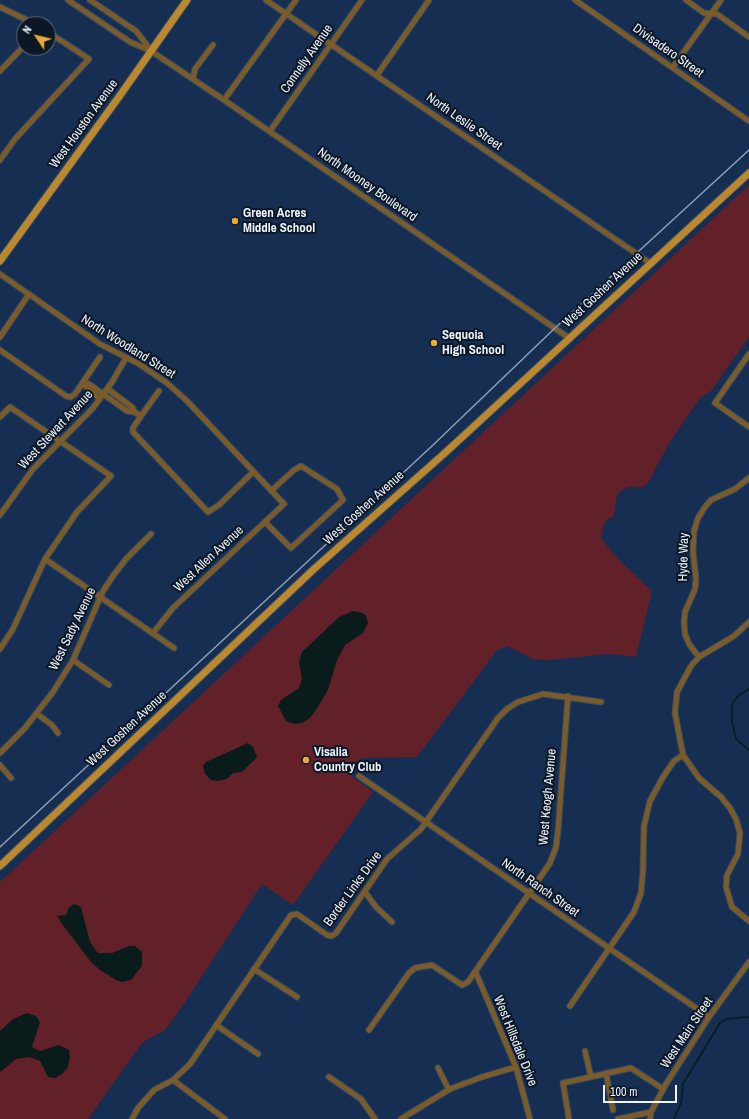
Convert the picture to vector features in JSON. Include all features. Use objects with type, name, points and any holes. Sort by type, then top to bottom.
[{"type":"main road","name":"West Houston Avenue","points":[[0,261],[187,0]]},
{"type":"main road","name":"West Goshen Avenue","points":[[0,866],[314,569],[749,173]]},
{"type":"street","name":"North Mooney Boulevard","points":[[68,0],[130,42],[151,51],[193,79],[569,338]]},
{"type":"street","name":"North Mooney Boulevard","points":[[90,0],[136,32],[151,51]]},
{"type":"street","name":"North Leslie Street","points":[[266,0],[650,263]]},
{"type":"street","points":[[224,100],[296,0]]},
{"type":"street","name":"Connelly Avenue","points":[[270,131],[362,0]]},
{"type":"street","points":[[377,75],[429,0]]},
{"type":"street","name":"Divisadero Street","points":[[575,0],[749,120]]},
{"type":"street","points":[[686,0],[704,13],[717,14],[749,37]]},
{"type":"street","points":[[672,67],[721,0]]},
{"type":"street","points":[[0,7],[19,16]]},
{"type":"street","points":[[0,160],[15,139],[89,59],[56,37]]},
{"type":"street","points":[[193,79],[195,69],[213,45]]},
{"type":"street","points":[[0,71],[16,54]]},
{"type":"street","name":"North Woodland Street","points":[[0,274],[100,344],[155,374],[178,392],[284,504]]},
{"type":"street","points":[[0,337],[29,294]]},
{"type":"street","points":[[0,350],[66,396],[71,397],[75,394],[100,357]]},
{"type":"street","points":[[749,354],[715,403],[749,427]]},
{"type":"street","name":"West Stewart Avenue","points":[[0,515],[24,481],[102,397],[126,358]]},
{"type":"street","points":[[82,383],[102,397],[127,411],[134,412],[141,416]]},
{"type":"street","points":[[108,389],[133,408],[134,412]]},
{"type":"street","points":[[159,391],[133,428],[133,432],[208,512],[219,506],[253,472]]},
{"type":"street","points":[[0,417],[10,407],[110,476],[78,512],[45,559],[13,629],[0,649]]},
{"type":"street","points":[[265,522],[291,548],[342,500],[337,489],[301,466],[294,470],[271,491]]},
{"type":"street","name":"Hyde Way","points":[[699,657],[688,644],[684,622],[685,612],[694,589],[696,579],[693,552],[694,531],[698,518],[711,500],[735,489],[749,478]]},
{"type":"street","name":"West Allen Avenue","points":[[153,634],[173,608],[284,504]]},
{"type":"street","name":"West Sady Avenue","points":[[0,753],[37,714],[53,692],[73,660],[100,598],[113,576],[126,559],[151,534]]},
{"type":"street","points":[[45,559],[174,648]]},
{"type":"street","points":[[749,622],[734,636],[699,657],[684,677],[677,692],[675,713],[683,755],[699,778],[721,797],[730,808],[736,819],[740,833],[738,854],[727,875],[726,887],[732,907],[749,921]]},
{"type":"street","points":[[73,660],[109,685]]},
{"type":"street","name":"Border Links Drive","points":[[132,1119],[138,1108],[154,1090],[173,1080],[190,1064],[291,915],[297,914],[332,936],[336,934],[387,859],[421,829],[498,718],[507,709],[530,697],[543,694],[568,696],[601,702]]},
{"type":"street","name":"West Keogh Avenue","points":[[476,973],[550,863],[556,847],[568,696]]},
{"type":"street","points":[[37,714],[52,725],[58,733]]},
{"type":"street","points":[[570,1006],[634,912],[641,893],[644,826],[650,801],[663,777],[674,761],[683,755]]},
{"type":"street","points":[[0,765],[11,778]]},
{"type":"street","name":"North Ranch Street","points":[[359,776],[709,1017]]},
{"type":"street","points":[[365,892],[376,907],[392,922]]},
{"type":"street","name":"West Main Street","points":[[650,1119],[651,1112],[663,1088],[709,1017],[749,962]]},
{"type":"street","points":[[369,1030],[409,973],[415,968],[432,965],[462,984],[468,982],[476,973]]},
{"type":"street","points":[[254,968],[297,997]]},
{"type":"street","name":"West Hillsdale Drive","points":[[476,973],[516,1067],[530,1119]]},
{"type":"street","points":[[216,1025],[258,1054]]},
{"type":"street","points":[[585,1051],[591,1077]]},
{"type":"street","points":[[402,1119],[449,1090],[482,1077],[516,1067]]},
{"type":"street","points":[[438,1068],[449,1090]]},
{"type":"street","points":[[569,1119],[562,1083],[631,1068],[663,1088]]},
{"type":"street","points":[[606,1073],[613,1110]]},
{"type":"street","points":[[329,1077],[361,1099],[375,1119]]},
{"type":"street","points":[[173,1080],[225,1119]]},
{"type":"street","points":[[618,1119],[651,1112]]},
{"type":"shaded area","name":"Visalia Country Club","points":[[749,185],[749,337],[711,391],[701,397],[697,402],[668,445],[649,481],[644,487],[629,487],[619,492],[616,499],[614,516],[607,519],[604,524],[601,538],[616,557],[652,591],[636,657],[610,654],[550,660],[532,659],[508,646],[497,650],[417,757],[360,758],[351,771],[352,777],[373,792],[293,905],[262,884],[182,1007],[165,1030],[142,1043],[88,1119],[0,1119],[0,882]]},
{"type":"shaded area","points":[[353,611],[363,613],[366,616],[368,623],[363,633],[345,645],[337,660],[328,690],[318,707],[310,718],[302,723],[295,724],[286,721],[278,706],[281,700],[299,688],[302,678],[299,662],[302,652],[339,617]]},
{"type":"shaded area","points":[[248,743],[253,747],[257,757],[242,772],[233,773],[227,779],[218,781],[211,780],[205,774],[203,766],[206,762]]},
{"type":"shaded area","points":[[74,904],[81,907],[90,942],[98,953],[112,953],[129,946],[135,946],[142,952],[142,966],[131,980],[122,982],[100,970],[91,962],[62,924],[57,916],[66,915],[69,908]]},
{"type":"shaded area","points":[[27,1013],[36,1016],[40,1022],[32,1047],[40,1051],[59,1045],[69,1050],[70,1057],[68,1067],[56,1078],[48,1077],[40,1061],[30,1057],[16,1059],[0,1072],[0,1031],[13,1019]]},
{"type":"waterway","points":[[749,689],[738,696],[732,704],[732,721],[736,739],[749,750]]},
{"type":"waterway","points":[[674,1119],[681,1103],[683,1084],[720,1023],[726,1019],[749,1017]]},
{"type":"railway","points":[[0,847],[432,446],[555,328],[749,150]]},
{"type":"place","name":"Green Acres Middle School","points":[[235,221]]},
{"type":"place","name":"Sequoia High School","points":[[434,343]]},
{"type":"place","name":"Visalia Country Club","points":[[306,760]]}]
